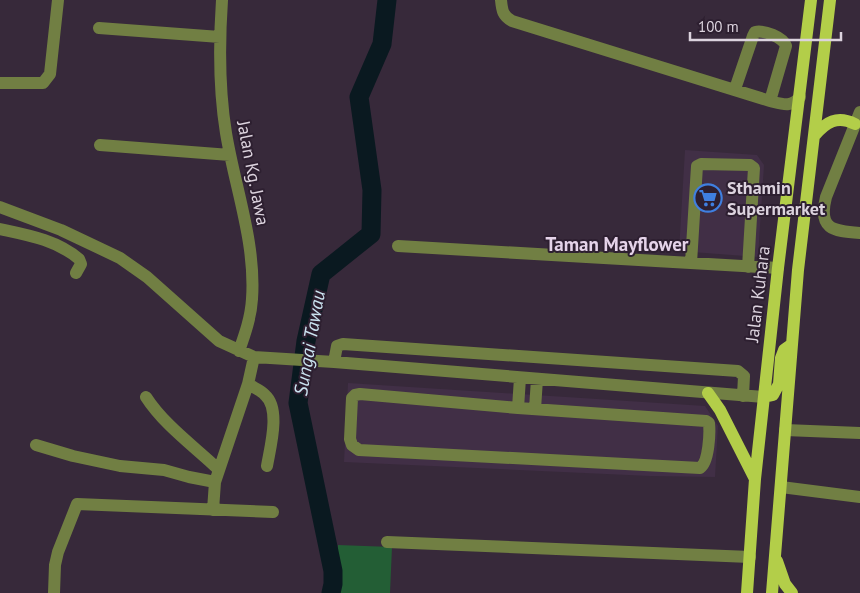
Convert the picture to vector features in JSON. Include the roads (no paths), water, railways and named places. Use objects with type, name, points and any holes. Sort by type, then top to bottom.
[{"type":"main road","name":"Jalan Kuhara","points":[[747,593],[755,479],[778,268],[811,0]]},
{"type":"main road","name":"Jalan Kuhara","points":[[772,593],[802,226],[830,0]]},
{"type":"main road","points":[[814,136],[821,128],[839,120],[858,118]]},
{"type":"main road","points":[[764,397],[773,395],[779,384],[781,358],[784,350],[791,345]]},
{"type":"main road","points":[[711,393],[755,479]]},
{"type":"main road","points":[[775,556],[785,584],[792,593]]},
{"type":"street","points":[[0,83],[44,83],[47,80],[50,74],[58,0]]},
{"type":"street","name":"Jalan Kg. Jawa","points":[[222,0],[220,37],[222,100],[230,155],[240,192],[250,251],[252,277],[252,300],[239,351]]},
{"type":"street","points":[[501,0],[503,13],[512,22],[770,101],[791,104],[800,97]]},
{"type":"street","points":[[99,28],[220,37]]},
{"type":"street","points":[[735,89],[753,36],[755,32],[760,31],[782,39],[786,46],[770,101]]},
{"type":"street","points":[[858,118],[826,197],[823,210],[824,219],[829,227],[838,232],[860,234]]},
{"type":"street","points":[[100,145],[230,155]]},
{"type":"street","points":[[691,263],[698,166],[700,164],[750,165],[754,168],[748,267]]},
{"type":"street","points":[[0,207],[61,230],[120,258],[146,276],[219,341],[254,357],[764,397]]},
{"type":"street","points":[[0,229],[36,236],[52,242],[79,260],[81,264],[76,273]]},
{"type":"street","points":[[398,246],[778,268]]},
{"type":"street","points":[[334,362],[337,346],[343,344],[714,370],[741,373],[744,376],[744,396]]},
{"type":"street","points":[[455,373],[456,351]]},
{"type":"street","points":[[213,510],[217,476],[248,384],[254,357]]},
{"type":"street","points":[[711,393],[714,370]]},
{"type":"street","points":[[518,408],[520,378]]},
{"type":"street","points":[[535,409],[537,379]]},
{"type":"street","points":[[248,384],[266,395],[271,404],[274,420],[267,466]]},
{"type":"street","points":[[360,394],[518,408],[706,421],[709,423],[710,429],[706,462],[700,468],[358,450],[352,445],[350,439],[352,398],[360,394]]},
{"type":"street","points":[[146,397],[152,406],[217,476]]},
{"type":"street","points":[[785,430],[860,433]]},
{"type":"street","points":[[36,445],[73,456],[120,466],[155,468],[189,477],[217,476]]},
{"type":"street","points":[[781,487],[860,497]]},
{"type":"street","points":[[54,593],[55,565],[58,552],[77,504],[273,512]]},
{"type":"street","points":[[387,542],[750,557]]},
{"type":"waterway","name":"Sungai Tawau","points":[[331,593],[333,571],[298,403],[306,341],[321,274],[371,234],[372,190],[359,97],[382,44],[387,0]]},
{"type":"place","name":"Sthamin Supermarket","points":[[708,198]]},
{"type":"district","name":"Taman Mayflower","points":[[617,244]]}]
